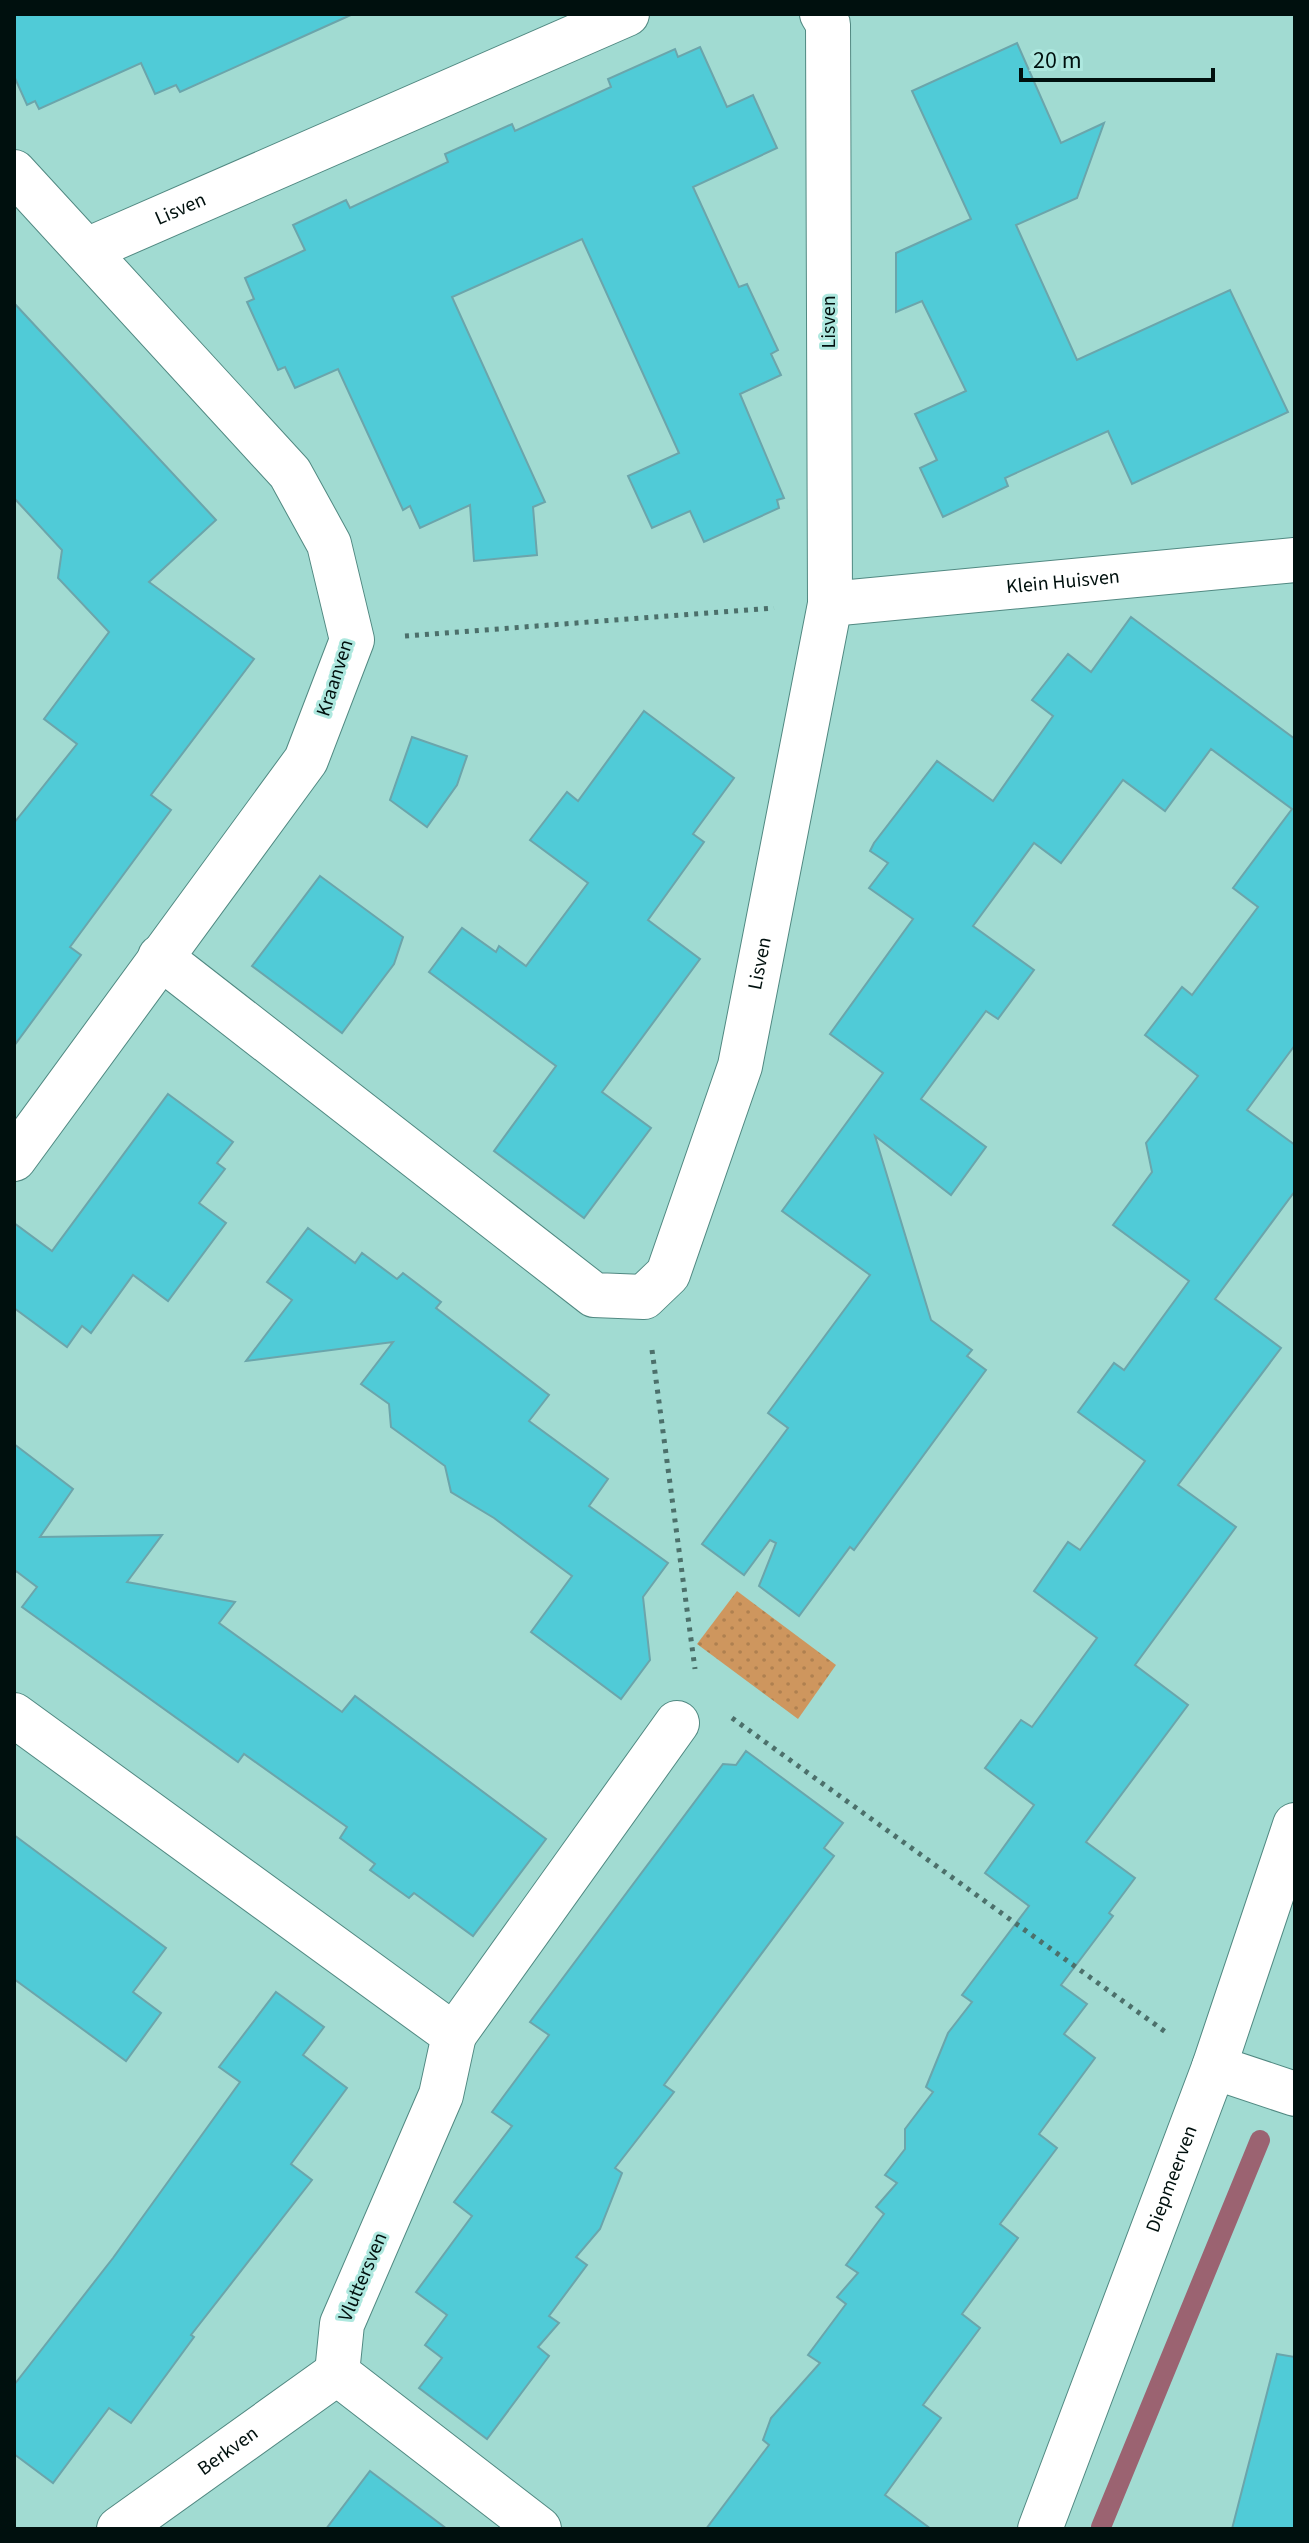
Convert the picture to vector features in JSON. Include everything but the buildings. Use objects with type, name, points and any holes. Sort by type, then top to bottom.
[{"type":"street","name":"Lisven","points":[[87,250],[627,14]]},
{"type":"street","name":"Lisven","points":[[644,1297],[668,1274],[740,1066],[830,604],[828,24],[822,14]]},
{"type":"street","name":"Kraanven","points":[[14,172],[290,473],[329,544],[352,640],[306,760],[14,1159]]},
{"type":"street","name":"Klein Huisven","points":[[830,604],[1295,560]]},
{"type":"street","points":[[160,957],[594,1295],[644,1297]]},
{"type":"street","name":"Vluttersven","points":[[337,2373],[342,2324],[441,2095],[454,2035],[688,1708]]},
{"type":"street","points":[[14,1715],[454,2035]]},
{"type":"street","name":"Diepmeerven","points":[[1040,2529],[1214,2067],[1295,1825]]},
{"type":"street","points":[[1214,2067],[1295,2094]]},
{"type":"street","points":[[337,2373],[539,2529]]},
{"type":"street","name":"Berkven","points":[[119,2529],[337,2373]]},
{"type":"path","points":[[352,640],[830,604]]},
{"type":"path","points":[[644,1297],[688,1708],[1214,2067]]},
{"type":"shaded area","points":[[737,1591],[836,1665],[798,1719],[697,1644]]},
{"type":"waterway","points":[[1101,2527],[1260,2140]]}]
